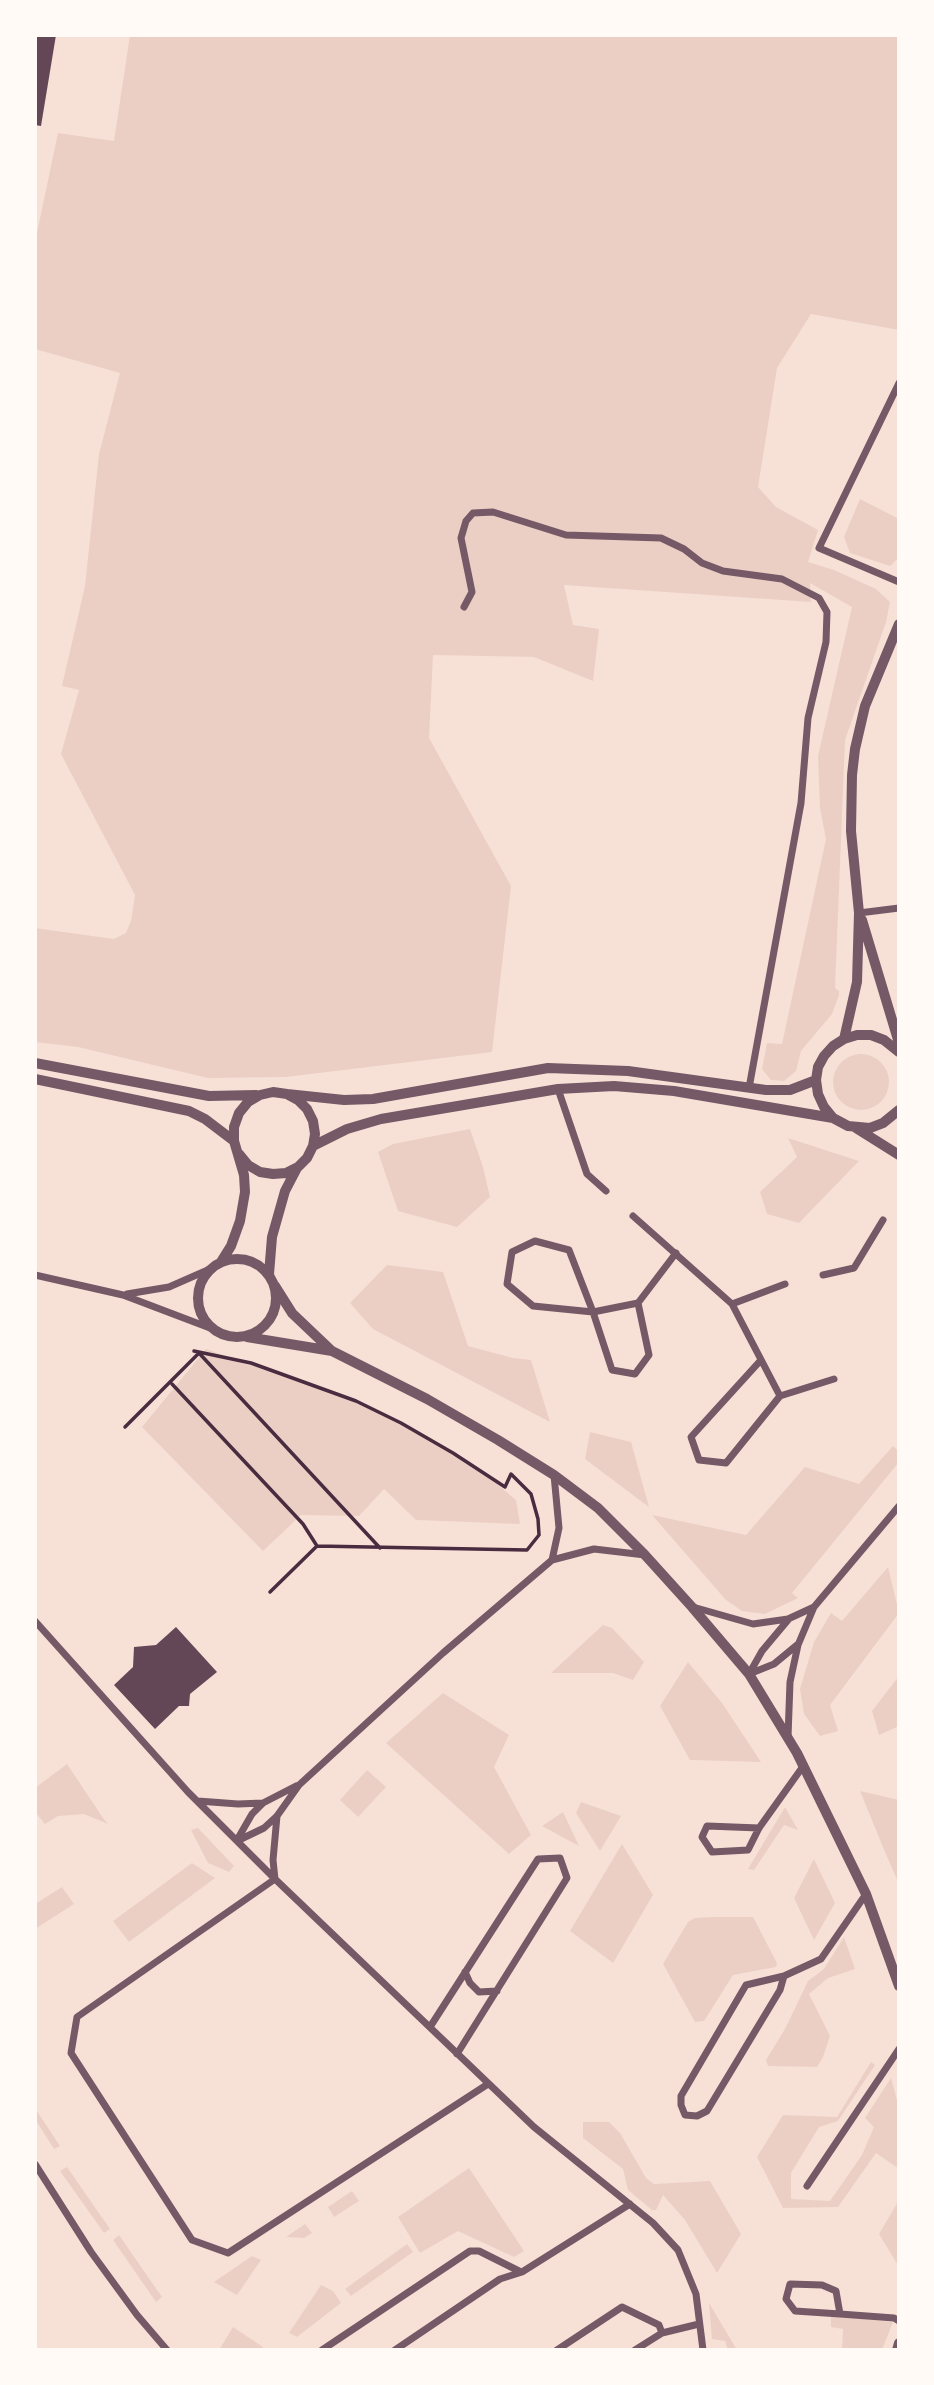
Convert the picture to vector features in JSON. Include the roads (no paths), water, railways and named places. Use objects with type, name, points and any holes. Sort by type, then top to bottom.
[{"type":"street","points":[[899,383],[819,548],[899,582]]},
{"type":"street","points":[[464,607],[472,592],[461,538],[466,521],[472,513],[493,512],[566,535],[661,538],[684,549],[702,563],[723,571],[782,579],[819,598],[827,612],[826,642],[808,719],[801,803],[749,1088]]},
{"type":"street","points":[[844,1039],[857,982],[859,913],[851,831],[855,749],[865,706],[899,624]]},
{"type":"street","points":[[859,913],[899,908]]},
{"type":"street","points":[[859,913],[899,1043]]},
{"type":"street","points":[[833,1118],[818,1094],[816,1080],[818,1067],[833,1046],[857,1035],[871,1035],[884,1040],[899,1052]]},
{"type":"street","points":[[35,1063],[209,1096],[273,1093],[344,1100],[373,1099],[548,1068],[628,1071],[749,1088],[790,1090],[816,1080]]},
{"type":"street","points":[[35,1079],[189,1111],[205,1119],[234,1141]]},
{"type":"street","points":[[313,1146],[347,1129],[381,1119],[558,1089],[614,1086],[674,1090],[833,1118],[856,1127],[899,1155]]},
{"type":"street","points":[[558,1089],[587,1174],[606,1191]]},
{"type":"street","points":[[269,1274],[272,1237],[285,1191],[298,1167],[307,1158],[315,1134],[307,1109],[287,1094]]},
{"type":"street","points":[[222,1262],[240,1221],[245,1192],[239,1154],[234,1141],[234,1127],[239,1113],[248,1102],[260,1095]]},
{"type":"street","points":[[856,1127],[870,1128],[883,1124],[899,1110]]},
{"type":"street","points":[[239,1154],[248,1165],[273,1174],[286,1173],[298,1167]]},
{"type":"street","points":[[633,1216],[732,1304],[780,1396]]},
{"type":"street","points":[[823,1275],[854,1268],[883,1220]]},
{"type":"street","points":[[638,1303],[649,1355],[635,1374],[612,1370],[593,1312],[569,1251],[535,1241],[512,1252],[507,1284],[533,1306],[593,1312],[638,1303],[676,1253]]},
{"type":"street","points":[[122,1294],[150,1292],[169,1287],[234,1259],[259,1265],[269,1274],[292,1313],[332,1351],[427,1399],[554,1475],[598,1508],[645,1555],[749,1674],[804,1765],[866,1894],[899,1986]]},
{"type":"street","points":[[210,1269],[202,1279],[198,1292],[198,1305],[210,1328]]},
{"type":"street","points":[[35,1275],[122,1294],[210,1328],[221,1335],[332,1351]]},
{"type":"street","points":[[732,1304],[785,1284]]},
{"type":"street","points":[[247,1337],[259,1332],[269,1323],[275,1312],[275,1286]]},
{"type":"street","points":[[761,1360],[691,1437],[699,1460],[726,1463],[780,1396],[834,1379]]},
{"type":"street","points":[[552,1560],[559,1528],[554,1475]]},
{"type":"street","points":[[788,1738],[790,1682],[798,1645],[814,1607],[899,1506]]},
{"type":"street","points":[[237,1841],[264,1828],[277,1816],[299,1785],[443,1654],[552,1560],[594,1549],[645,1555]]},
{"type":"street","points":[[692,1607],[753,1624],[788,1619],[814,1607]]},
{"type":"street","points":[[749,1674],[762,1651],[788,1619]]},
{"type":"street","points":[[35,1621],[198,1801],[275,1879],[534,2127],[653,2222],[678,2250],[696,2294],[704,2350]]},
{"type":"street","points":[[749,1674],[774,1664],[798,1645]]},
{"type":"street","points":[[759,1828],[707,1826],[702,1837],[712,1852],[748,1850],[759,1828],[804,1765]]},
{"type":"street","points":[[198,1801],[238,1804],[263,1802],[299,1785]]},
{"type":"street","points":[[237,1841],[263,1802]]},
{"type":"street","points":[[275,1879],[277,1816]]},
{"type":"street","points":[[430,2027],[538,1859],[560,1858],[567,1878],[457,2054]]},
{"type":"street","points":[[275,1879],[78,2017],[71,2053],[192,2239],[229,2253],[488,2084]]},
{"type":"street","points":[[784,1976],[780,1990],[707,2111],[697,2116],[685,2115],[681,2096],[746,1985],[784,1976],[821,1959],[866,1894]]},
{"type":"street","points":[[465,1972],[470,1983],[480,1992],[497,1992]]},
{"type":"street","points":[[807,2186],[899,2049]]},
{"type":"street","points":[[35,2164],[91,2252],[137,2315],[167,2350]]},
{"type":"street","points":[[395,2350],[500,2279],[522,2272],[630,2204]]},
{"type":"street","points":[[323,2350],[470,2251],[479,2251],[522,2272]]},
{"type":"street","points":[[840,2315],[836,2291],[822,2285],[790,2284],[786,2299],[795,2311],[840,2315],[894,2318],[899,2321]]},
{"type":"street","points":[[557,2350],[622,2307],[659,2325],[662,2333]]},
{"type":"street","points":[[635,2350],[662,2333],[699,2324]]},
{"type":"street","points":[[897,2350],[899,2343]]}]
